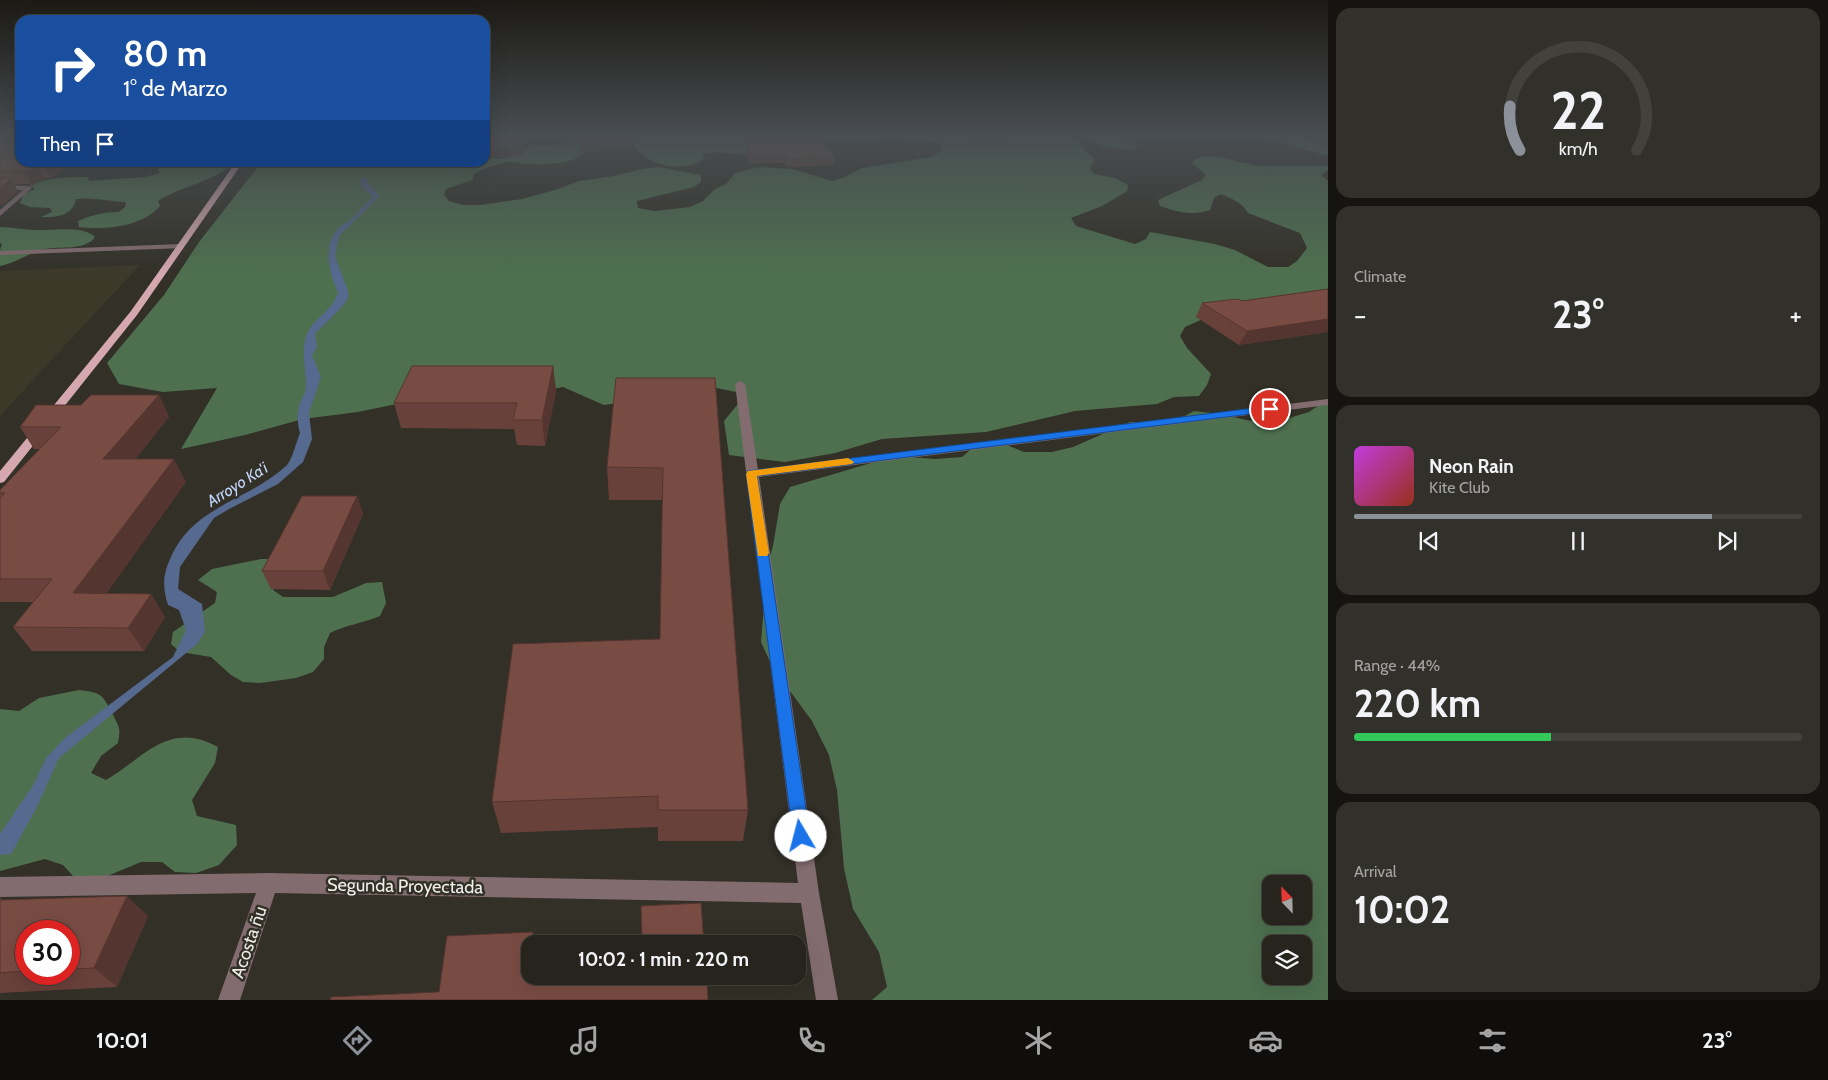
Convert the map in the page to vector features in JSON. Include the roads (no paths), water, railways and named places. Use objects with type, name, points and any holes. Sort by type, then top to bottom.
[{"type":"main road","points":[[0,479],[134,313],[225,183]]},
{"type":"street","points":[[0,187],[29,188],[0,214]]},
{"type":"street","points":[[0,253],[180,246]]},
{"type":"street","points":[[740,384],[809,893],[827,1000]]},
{"type":"street","points":[[752,474],[1328,402]]},
{"type":"street","name":"Segunda Proyectada","points":[[0,887],[269,883],[809,893]]},
{"type":"street","name":"Acosta ñu","points":[[229,1000],[269,883]]},
{"type":"water","points":[[361,183],[367,183],[380,196],[339,236],[335,256],[348,291],[348,298],[342,307],[315,334],[317,347],[312,355],[321,377],[309,413],[312,439],[303,462],[278,484],[214,518],[180,567],[178,589],[202,604],[205,632],[197,644],[59,758],[36,809],[11,854],[0,855],[0,834],[34,784],[46,758],[65,738],[173,657],[186,630],[179,610],[168,605],[164,580],[168,563],[181,540],[193,526],[208,515],[272,477],[289,462],[300,433],[298,414],[306,388],[304,344],[311,327],[331,306],[338,293],[330,268],[329,250],[334,234],[372,198],[372,195],[362,186]]},
{"type":"water label","name":"Arroyo Ka'i","points":[[237,484]]}]
